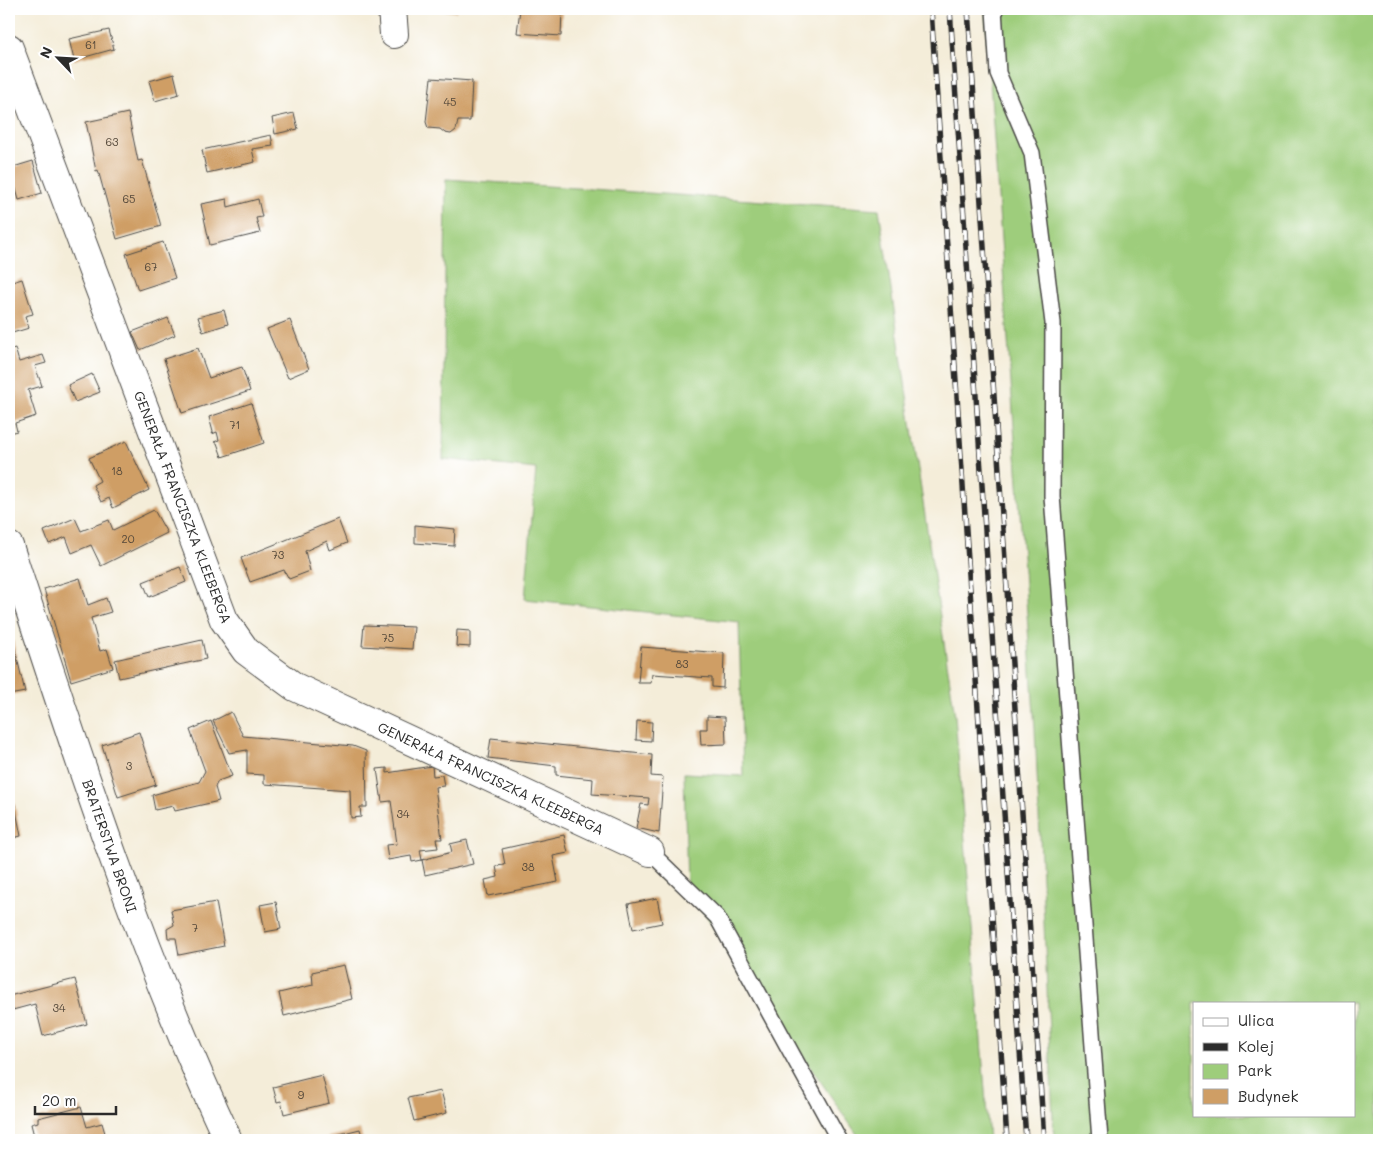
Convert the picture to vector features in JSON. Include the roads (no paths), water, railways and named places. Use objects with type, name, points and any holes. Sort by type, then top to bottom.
[{"type":"street","name":"GENERAŁA FRANCISZKA KLEEBERGA","points":[[9,48],[224,620],[246,651],[295,687],[650,852]]},
{"type":"street","name":"BRATERSTWA BRONI","points":[[9,546],[65,718],[138,926],[228,1140]]},
{"type":"lane","points":[[994,9],[998,73],[1032,153],[1053,322],[1052,496],[1100,1140]]},
{"type":"lane","points":[[650,852],[717,917],[839,1140]]},
{"type":"railway","points":[[931,9],[1007,1140]]},
{"type":"railway","points":[[950,9],[1026,1140]]},
{"type":"railway","points":[[968,9],[1044,1140]]}]
